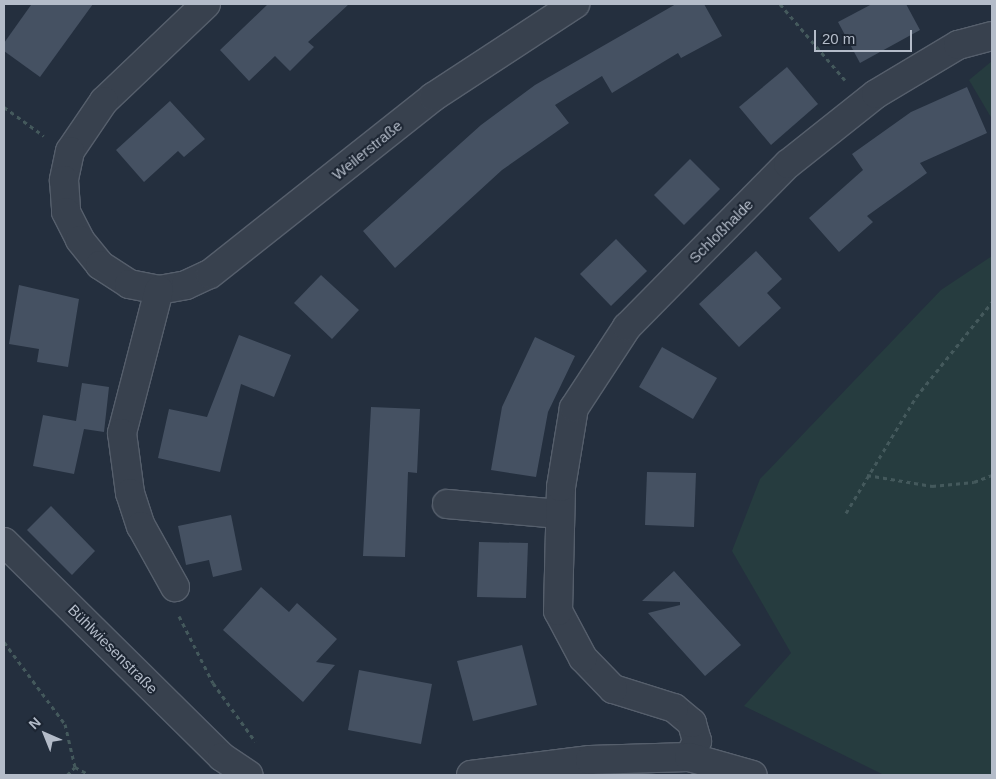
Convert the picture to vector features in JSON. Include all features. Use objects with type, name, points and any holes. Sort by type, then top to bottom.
[{"type":"street","name":"Weilerstraße","points":[[206,4],[88,121],[70,151],[64,180],[66,212],[80,240],[100,265],[129,284],[159,290],[186,286],[210,274],[433,97],[575,4]]},
{"type":"street","name":"Schloßhalde","points":[[689,757],[698,741],[684,714],[613,689],[583,658],[558,611],[560,514],[574,408],[627,327],[788,164],[864,103],[958,45],[992,36]]},
{"type":"street","points":[[159,290],[122,433],[130,493],[140,526],[175,587]]},
{"type":"street","points":[[447,504],[560,514]]},
{"type":"street","name":"Bühlwiesenstraße","points":[[4,542],[222,757],[249,775]]},
{"type":"street","points":[[488,774],[590,760],[689,757],[753,775]]},
{"type":"path","points":[[780,4],[864,103]]},
{"type":"path","points":[[4,107],[37,130]]},
{"type":"path","points":[[846,513],[867,475],[916,397],[992,302]]},
{"type":"path","points":[[867,475],[932,486],[974,482],[992,475]]},
{"type":"path","points":[[175,587],[174,602],[199,659],[261,749]]},
{"type":"path","points":[[4,642],[65,724],[75,766],[90,775]]},
{"type":"path","points":[[67,775],[75,766]]},
{"type":"green space","points":[[992,61],[992,119],[969,80]]},
{"type":"green space","points":[[992,256],[992,775],[884,775],[744,706],[791,653],[732,551],[760,479],[941,290]]},
{"type":"building","points":[[93,4],[40,77],[4,51],[4,43],[31,5]]},
{"type":"building","points":[[268,4],[349,4],[308,42],[314,47],[290,71],[275,56],[249,81],[220,50]]},
{"type":"building","points":[[676,4],[704,4],[722,36],[681,58],[678,53],[612,93],[602,76],[555,105],[569,123],[502,170],[395,268],[363,231],[481,125],[535,85]]},
{"type":"building","points":[[872,4],[906,4],[920,30],[860,63],[838,22]]},
{"type":"building","points":[[787,67],[818,104],[771,145],[739,107]]},
{"type":"building","points":[[967,87],[987,133],[920,163],[927,173],[867,216],[873,222],[839,252],[809,218],[863,170],[852,154],[911,112]]},
{"type":"building","points":[[170,101],[205,139],[184,157],[178,151],[144,182],[116,150]]},
{"type":"building","points":[[690,159],[720,189],[684,225],[654,195]]},
{"type":"building","points":[[616,239],[647,271],[611,306],[580,274]]},
{"type":"building","points":[[756,251],[782,279],[767,293],[781,308],[739,347],[699,304]]},
{"type":"building","points":[[321,275],[359,310],[332,339],[294,303]]},
{"type":"building","points":[[19,285],[79,299],[68,367],[37,362],[39,349],[9,344]]},
{"type":"building","points":[[239,335],[291,355],[274,397],[241,384],[220,472],[158,458],[169,409],[207,417]]},
{"type":"building","points":[[535,337],[575,356],[548,412],[536,477],[491,470],[502,407]]},
{"type":"building","points":[[662,347],[717,378],[693,419],[639,387]]},
{"type":"building","points":[[82,383],[109,387],[104,432],[84,429],[74,474],[33,466],[43,415],[76,421]]},
{"type":"building","points":[[371,407],[420,409],[417,473],[408,472],[405,557],[363,556]]},
{"type":"building","points":[[647,472],[696,473],[694,527],[645,525]]},
{"type":"building","points":[[51,506],[95,551],[72,575],[27,530]]},
{"type":"building","points":[[231,515],[242,570],[213,577],[209,560],[186,565],[178,526]]},
{"type":"building","points":[[479,542],[528,543],[526,598],[477,597]]},
{"type":"building","points":[[674,571],[741,645],[705,676],[648,613],[680,605],[680,602],[642,601]]},
{"type":"building","points":[[261,587],[289,612],[297,603],[337,639],[316,662],[335,665],[303,702],[223,630]]},
{"type":"building","points":[[522,645],[537,705],[473,721],[457,661]]},
{"type":"building","points":[[359,670],[432,684],[421,744],[348,730]]}]
